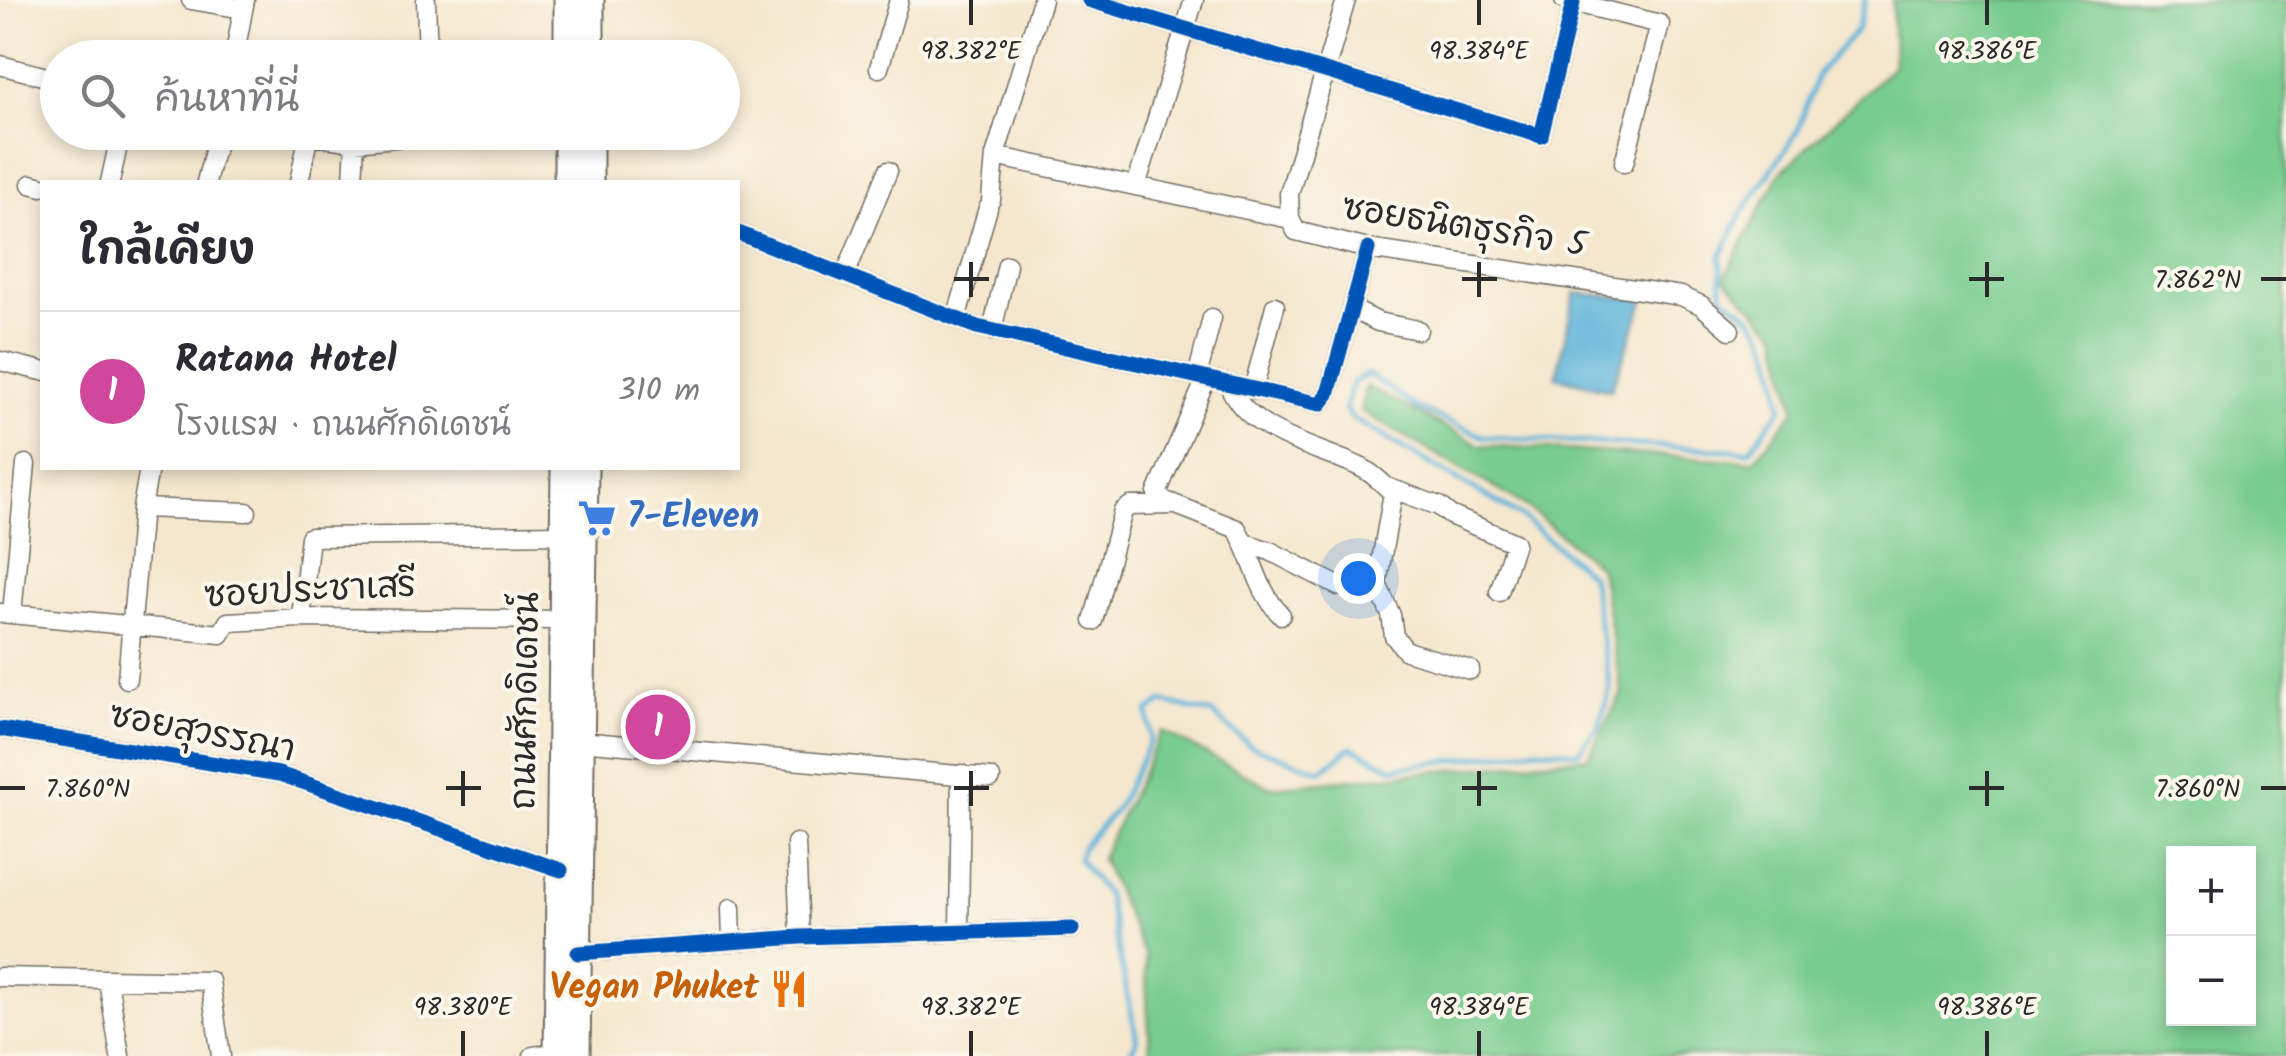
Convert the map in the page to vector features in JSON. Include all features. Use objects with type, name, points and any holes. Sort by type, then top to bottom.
[{"type":"main road","points":[[567,40],[568,0]]},
{"type":"main road","points":[[591,0],[591,40]]},
{"type":"main road","points":[[575,150],[588,180]]},
{"type":"main road","points":[[588,180],[589,150]]},
{"type":"main road","name":"ถนนศักดิเดชน์","points":[[560,1054],[578,954],[563,620],[564,470]]},
{"type":"main road","name":"ถนนศักดิเดชน์","points":[[560,1054],[561,870],[580,741],[585,470]]},
{"type":"street","points":[[191,0],[244,4],[237,40]]},
{"type":"street","points":[[426,0],[427,40]]},
{"type":"street","points":[[879,68],[899,0]]},
{"type":"street","points":[[956,318],[990,204],[994,156],[1042,0]]},
{"type":"street","points":[[1090,0],[1541,136],[1569,1],[1660,24],[1624,163]]},
{"type":"street","points":[[1136,186],[1194,0]]},
{"type":"street","name":"ซอยธนิตธุรกิจ 5","points":[[1346,0],[1288,194],[1290,219],[1296,231],[1368,249],[1682,296],[1701,305],[1730,330]]},
{"type":"street","points":[[0,66],[40,76]]},
{"type":"street","points":[[110,180],[116,150]]},
{"type":"street","points":[[207,180],[214,150]]},
{"type":"street","points":[[299,180],[306,150]]},
{"type":"street","points":[[353,180],[355,150]]},
{"type":"street","points":[[994,156],[1290,219]]},
{"type":"street","points":[[845,275],[888,171]]},
{"type":"street","points":[[740,234],[992,330],[1320,404],[1328,394],[1368,249]]},
{"type":"street","points":[[992,330],[1007,265]]},
{"type":"street","points":[[1354,302],[1354,310],[1372,320],[1418,330]]},
{"type":"street","points":[[1253,390],[1275,306]]},
{"type":"street","points":[[1212,318],[1202,378],[1158,488],[1161,498],[1236,529],[1263,591],[1281,615]]},
{"type":"street","points":[[0,362],[40,371]]},
{"type":"street","points":[[1229,385],[1234,397],[1280,432],[1310,450],[1360,467],[1393,493],[1377,580],[1378,592],[1392,615],[1394,636],[1406,651],[1470,670]]},
{"type":"street","points":[[6,614],[26,464]]},
{"type":"street","points":[[127,680],[149,470]]},
{"type":"street","points":[[1386,487],[1439,506],[1450,515],[1515,543],[1499,592]]},
{"type":"street","points":[[1093,621],[1126,507],[1177,505]]},
{"type":"street","points":[[142,508],[247,512]]},
{"type":"street","points":[[302,618],[310,537],[564,534]]},
{"type":"street","points":[[1245,543],[1270,551],[1338,586],[1378,592]]},
{"type":"street","name":"ซอยประชาเสรี","points":[[6,614],[221,634],[228,622],[302,618],[563,620]]},
{"type":"street","name":"ซอยสุวรรณา","points":[[0,728],[279,774],[561,870]]},
{"type":"street","points":[[580,741],[991,778]]},
{"type":"street","points":[[958,931],[960,774]]},
{"type":"street","points":[[796,844],[800,936]]},
{"type":"street","points":[[730,908],[732,942]]},
{"type":"street","points":[[578,954],[800,936],[1072,930]]},
{"type":"street","points":[[0,977],[210,982],[221,1056]]},
{"type":"street","points":[[108,980],[120,1056]]},
{"type":"green space","points":[[1892,0],[2286,0],[2286,1056],[1150,1056],[1145,955],[1101,858],[1162,731],[1270,787],[1588,757],[1622,693],[1600,568],[1526,506],[1361,411],[1366,386],[1480,445],[1753,461],[1795,410],[1777,332],[1724,278],[1780,173],[1894,65]]},
{"type":"water","points":[[1575,293],[1645,299],[1611,390],[1556,377]]},
{"type":"waterway","points":[[1128,1056],[1137,1040],[1107,895],[1078,859],[1082,847],[1117,808],[1151,739],[1148,712],[1162,702],[1213,714],[1251,746],[1321,771],[1351,747],[1393,768],[1538,749],[1578,752],[1599,726],[1610,688],[1591,576],[1522,517],[1353,419],[1345,409],[1352,383],[1368,374],[1417,408],[1485,437],[1749,451],[1782,407],[1773,355],[1762,330],[1722,296],[1721,257],[1741,215],[1797,132],[1818,73],[1857,30],[1865,0]]},
{"type":"cycle path","points":[[1089,0],[1541,136],[1573,3]]},
{"type":"cycle path","points":[[740,234],[977,327],[1320,404],[1328,394],[1368,249]]},
{"type":"cycle path","points":[[0,729],[279,774],[561,870]]},
{"type":"cycle path","points":[[578,953],[800,937],[1072,929]]},
{"type":"place","name":"7-Eleven","points":[[597,518]]},
{"type":"place","name":"Ratana Hotel","points":[[658,727]]},
{"type":"place","name":"Vegan Phuket","points":[[789,989]]}]
